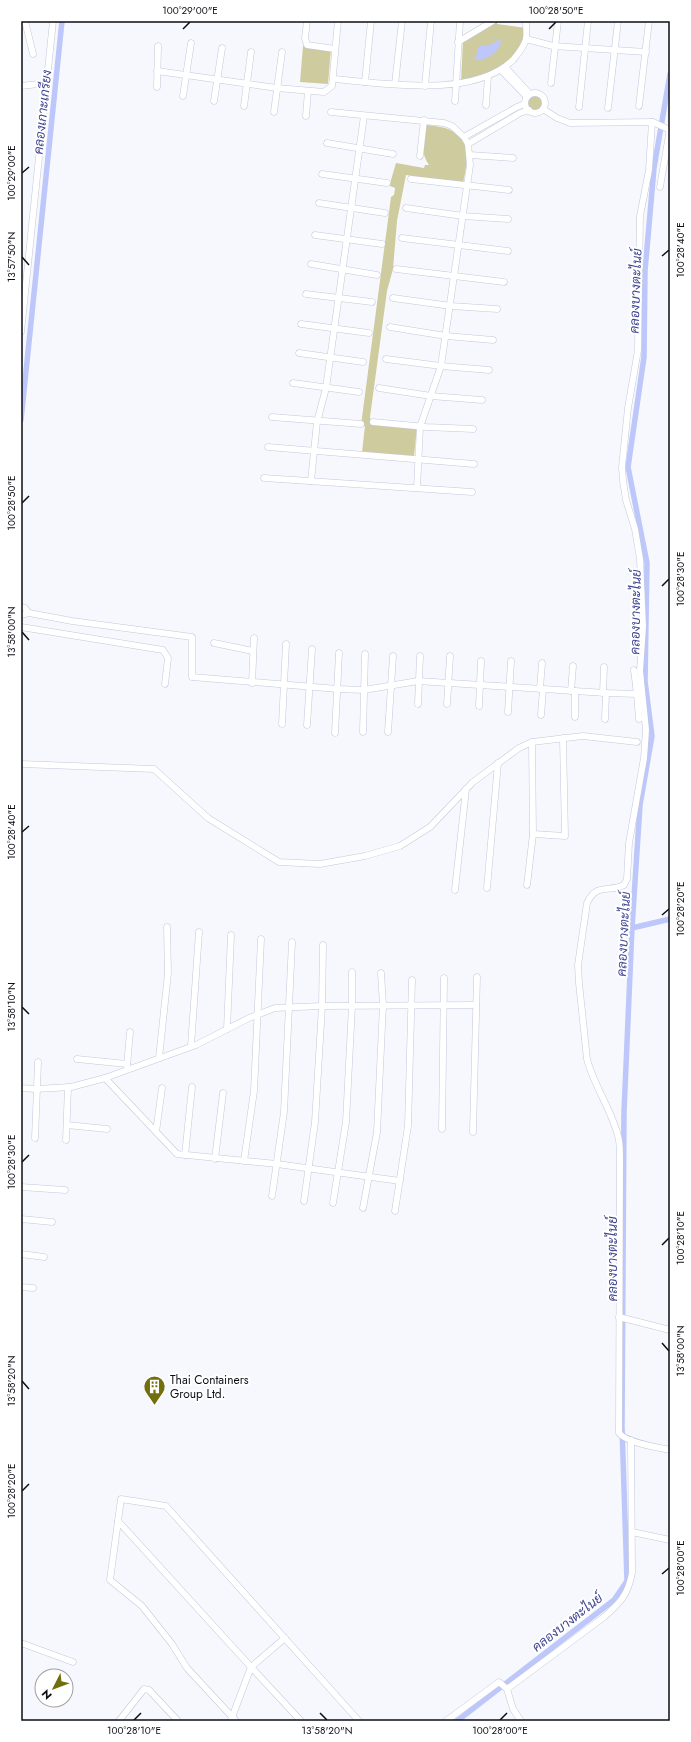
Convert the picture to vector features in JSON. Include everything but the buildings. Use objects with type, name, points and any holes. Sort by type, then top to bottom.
[{"type":"street","points":[[25,21],[32,54]]},
{"type":"street","points":[[21,332],[22,304],[53,21]]},
{"type":"street","points":[[307,21],[305,38],[307,45],[335,49]]},
{"type":"street","points":[[158,71],[277,88],[324,92],[332,86],[338,21]]},
{"type":"street","points":[[365,82],[371,21]]},
{"type":"street","points":[[395,84],[402,21]]},
{"type":"street","points":[[425,86],[431,21]]},
{"type":"street","points":[[455,101],[460,21]]},
{"type":"street","points":[[458,42],[493,21]]},
{"type":"street","points":[[333,79],[425,86],[475,80],[488,76],[503,68],[516,57],[526,39],[526,21]]},
{"type":"street","points":[[551,83],[558,21]]},
{"type":"street","points":[[579,107],[588,21]]},
{"type":"street","points":[[608,108],[618,21]]},
{"type":"street","points":[[640,106],[649,21]]},
{"type":"street","points":[[526,39],[555,46],[646,52]]},
{"type":"street","points":[[183,96],[191,43]]},
{"type":"street","points":[[157,87],[158,46]]},
{"type":"street","points":[[214,101],[222,48]]},
{"type":"street","points":[[244,106],[251,52]]},
{"type":"street","points":[[274,112],[282,52]]},
{"type":"street","points":[[503,68],[528,95]]},
{"type":"street","points":[[486,105],[488,76]]},
{"type":"street","points":[[21,86],[47,83]]},
{"type":"street","points":[[306,116],[308,91]]},
{"type":"street","points":[[468,144],[520,113],[529,110],[536,112],[542,109],[544,101],[541,95],[533,93],[528,95]]},
{"type":"street","points":[[464,137],[525,104],[528,95]]},
{"type":"street","points":[[525,104],[529,110]]},
{"type":"street","points":[[542,109],[557,118],[570,123],[654,122],[669,129],[660,187]]},
{"type":"street","points":[[331,112],[444,123],[452,126],[464,137],[468,144],[470,155],[467,186],[451,306],[441,366],[420,427],[417,458],[417,488]]},
{"type":"street","points":[[506,113],[509,119]]},
{"type":"street","points":[[311,481],[317,422],[326,388],[364,116]]},
{"type":"street","points":[[420,156],[424,120]]},
{"type":"street","points":[[654,122],[649,170],[640,216],[638,350],[628,408],[622,473],[626,500],[639,545],[641,565],[643,626],[640,672],[646,730],[644,758],[629,843],[627,879],[624,885],[599,890],[592,894],[588,903],[578,965],[578,983],[587,1059],[590,1070],[614,1123],[619,1140],[620,1318],[618,1428],[622,1436],[630,1440],[670,1450]]},
{"type":"street","points":[[327,143],[393,154]]},
{"type":"street","points":[[470,155],[513,158]]},
{"type":"street","points":[[322,174],[387,183]]},
{"type":"street","points":[[411,179],[509,190]]},
{"type":"street","points":[[319,203],[385,214]]},
{"type":"street","points":[[406,208],[463,216],[508,219]]},
{"type":"street","points":[[315,235],[382,244]]},
{"type":"street","points":[[402,238],[508,251]]},
{"type":"street","points":[[311,264],[377,275]]},
{"type":"street","points":[[396,269],[504,282]]},
{"type":"street","points":[[306,294],[372,302]]},
{"type":"street","points":[[393,298],[451,306],[497,309]]},
{"type":"street","points":[[301,324],[369,334]]},
{"type":"street","points":[[390,328],[446,336],[492,340]]},
{"type":"street","points":[[299,353],[363,362]]},
{"type":"street","points":[[386,359],[489,370]]},
{"type":"street","points":[[293,383],[359,392]]},
{"type":"street","points":[[379,388],[431,396],[482,400]]},
{"type":"street","points":[[272,417],[317,422],[361,424]]},
{"type":"street","points":[[373,422],[420,427],[473,429]]},
{"type":"street","points":[[268,447],[417,458],[474,464]]},
{"type":"street","points":[[264,478],[472,492]]},
{"type":"street","points":[[21,607],[25,608],[29,613]]},
{"type":"street","points":[[21,615],[29,613],[72,621],[192,637],[192,677],[252,683],[364,690],[418,681],[637,694]]},
{"type":"street","points":[[21,627],[164,650],[168,658],[165,684]]},
{"type":"street","points":[[252,683],[254,638]]},
{"type":"street","points":[[214,643],[253,651]]},
{"type":"street","points":[[282,724],[286,644]]},
{"type":"street","points":[[307,725],[312,648]]},
{"type":"street","points":[[334,733],[338,689],[339,653]]},
{"type":"street","points":[[363,732],[365,654]]},
{"type":"street","points":[[388,732],[392,656]]},
{"type":"street","points":[[418,704],[420,656]]},
{"type":"street","points":[[447,704],[450,656]]},
{"type":"street","points":[[479,706],[481,661]]},
{"type":"street","points":[[508,712],[511,661]]},
{"type":"street","points":[[541,714],[542,663]]},
{"type":"street","points":[[573,666],[575,717]]},
{"type":"street","points":[[604,667],[605,719]]},
{"type":"street","points":[[634,670],[639,719]]},
{"type":"street","points":[[21,764],[154,769],[208,818],[278,862],[320,864],[365,856],[400,846],[430,827],[466,789],[498,763],[518,748],[532,742],[583,736],[637,742]]},
{"type":"street","points":[[533,834],[565,836],[563,738]]},
{"type":"street","points":[[527,885],[533,834],[532,742]]},
{"type":"street","points":[[487,888],[498,763]]},
{"type":"street","points":[[455,890],[466,789]]},
{"type":"street","points":[[159,1058],[168,973],[167,927]]},
{"type":"street","points":[[191,1046],[199,932]]},
{"type":"street","points":[[227,1029],[231,935]]},
{"type":"street","points":[[244,1161],[254,1090],[261,939]]},
{"type":"street","points":[[272,1196],[284,1112],[292,942]]},
{"type":"street","points":[[304,1202],[315,1122],[322,1006],[323,945]]},
{"type":"street","points":[[333,1203],[346,1122],[352,1006],[352,972]]},
{"type":"street","points":[[363,1208],[377,1132],[383,1005],[381,973]]},
{"type":"street","points":[[473,1132],[477,977]]},
{"type":"street","points":[[442,1129],[444,978]]},
{"type":"street","points":[[395,1210],[408,1126],[412,980]]},
{"type":"street","points":[[21,1088],[37,1089],[68,1087],[105,1078],[127,1067],[159,1058],[191,1046],[275,1008],[383,1005],[476,1005]]},
{"type":"street","points":[[127,1067],[130,1032]]},
{"type":"street","points":[[77,1059],[127,1067]]},
{"type":"street","points":[[35,1138],[38,1062]]},
{"type":"street","points":[[105,1078],[177,1154],[277,1164],[400,1181]]},
{"type":"street","points":[[66,1140],[68,1087]]},
{"type":"street","points":[[185,1155],[192,1087]]},
{"type":"street","points":[[156,1132],[162,1088]]},
{"type":"street","points":[[214,1158],[223,1093]]},
{"type":"street","points":[[67,1125],[107,1129]]},
{"type":"street","points":[[21,1187],[65,1190]]},
{"type":"street","points":[[21,1219],[52,1222]]},
{"type":"street","points":[[21,1254],[44,1257]]},
{"type":"street","points":[[21,1287],[33,1288]]},
{"type":"street","points":[[620,1318],[670,1330]]},
{"type":"street","points":[[504,1686],[604,1617],[622,1600],[630,1584],[632,1573],[630,1440]]},
{"type":"street","points":[[284,1638],[251,1667],[233,1720],[187,1668],[172,1644],[142,1606],[110,1580],[121,1499],[166,1506],[360,1721]]},
{"type":"street","points":[[118,1521],[301,1721]]},
{"type":"street","points":[[632,1532],[670,1540]]},
{"type":"street","points":[[21,1643],[73,1662]]},
{"type":"street","points":[[446,1721],[497,1682],[504,1686],[513,1709],[522,1721]]},
{"type":"street","points":[[119,1721],[144,1689],[149,1690],[178,1721]]},
{"type":"shaded area","points":[[493,21],[497,21],[497,24],[526,28],[521,47],[513,58],[503,67],[461,82],[463,39]]},
{"type":"shaded area","points":[[303,46],[331,49],[328,84],[300,82]]},
{"type":"shaded area","points":[[535,93],[542,96],[545,103],[542,110],[535,113],[528,110],[525,103],[528,96]]},
{"type":"shaded area","points":[[426,125],[450,130],[458,135],[463,141],[466,149],[466,170],[463,183],[406,175],[397,221],[393,269],[387,291],[370,417],[371,421],[417,428],[414,456],[362,452],[365,426],[361,425],[391,197],[394,195],[395,188],[390,186],[391,180],[396,163],[424,168],[425,165],[429,165],[423,151]]},
{"type":"water","points":[[499,39],[501,41],[500,45],[495,53],[487,58],[478,60],[474,59],[479,47],[490,45]]},
{"type":"waterway","name":"คลองเกาะเกรียง","points":[[21,420],[62,21]]},
{"type":"waterway","name":"คลองบางตะไนย์","points":[[457,1721],[614,1600],[627,1581],[622,1426],[624,1112],[632,928],[640,805],[652,736],[645,681],[647,563],[628,467],[644,357],[645,271],[654,168],[670,74]]},
{"type":"waterway","points":[[632,928],[670,919]]},
{"type":"place","name":"Thai Containers Group Ltd.","points":[[154,1406]]}]
